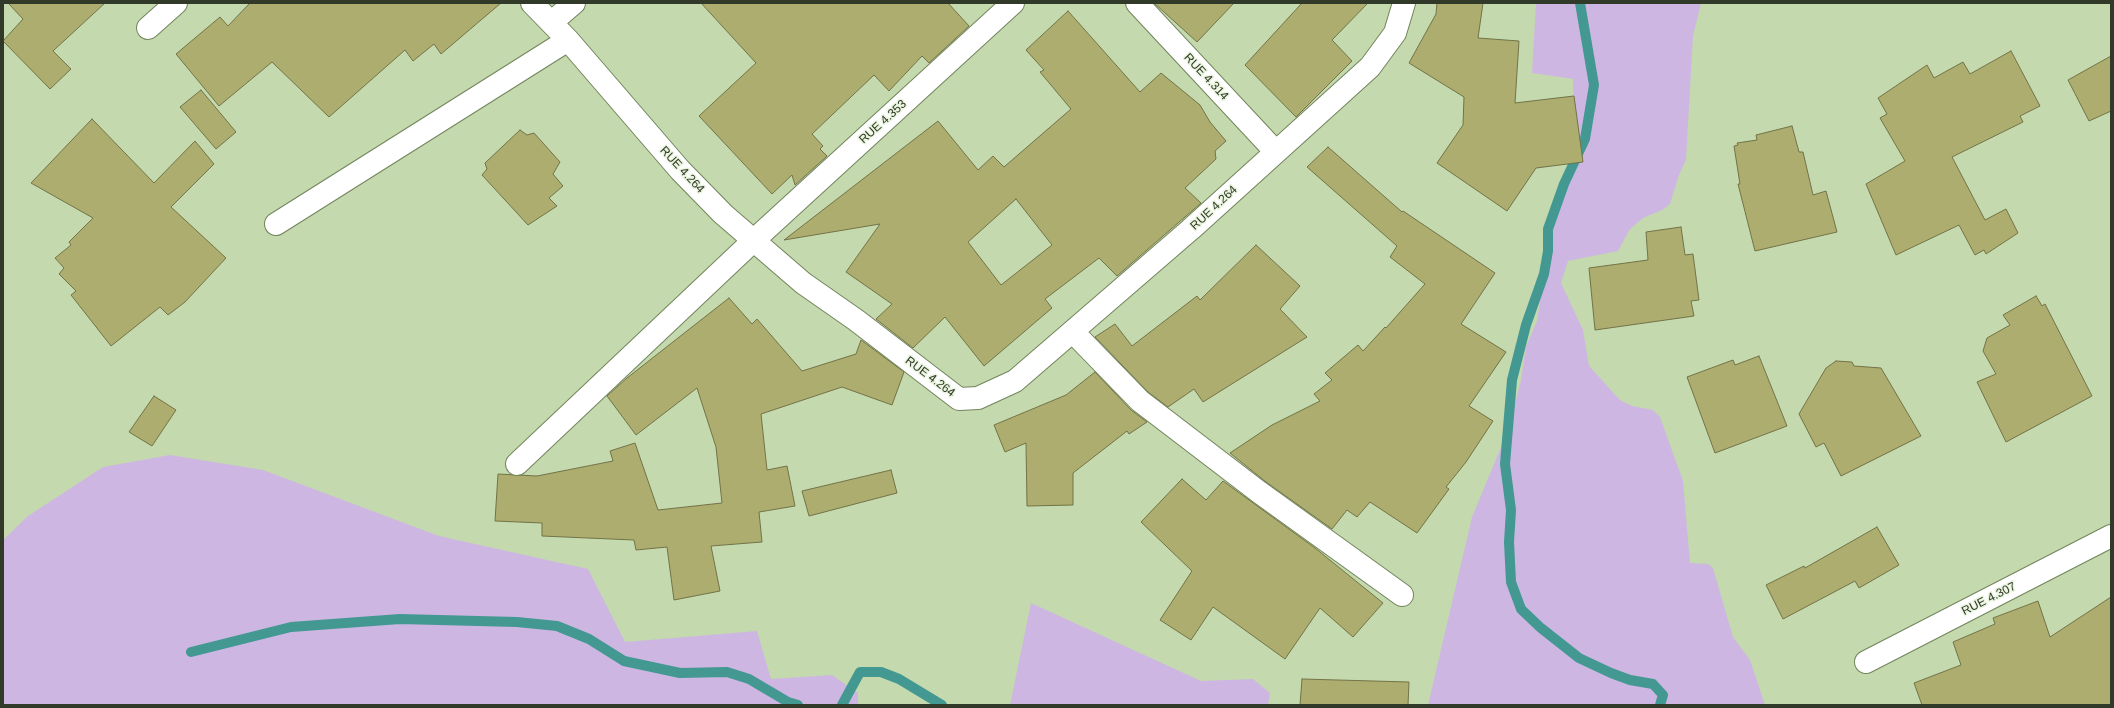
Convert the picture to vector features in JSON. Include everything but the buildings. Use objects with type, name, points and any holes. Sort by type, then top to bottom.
[{"type":"street","points":[[148,28],[176,3]]},
{"type":"street","name":"RUE 4.264","points":[[532,3],[568,40],[680,170],[723,214],[803,283],[856,320],[959,399],[978,398],[1015,381],[1191,229],[1275,151],[1370,67],[1395,33],[1404,3]]},
{"type":"street","points":[[552,22],[574,3]]},
{"type":"street","name":"RUE 4.353","points":[[516,464],[753,241],[1013,3]]},
{"type":"street","name":"RUE 4.314","points":[[1137,3],[1275,151]]},
{"type":"street","points":[[276,224],[568,40]]},
{"type":"street","points":[[1073,332],[1140,401],[1259,492],[1402,595]]},
{"type":"street","name":"RUE 4.307","points":[[1866,662],[2111,536]]},
{"type":"shaded area","points":[[1536,3],[1701,3],[1693,36],[1686,160],[1679,175],[1670,204],[1662,210],[1643,218],[1630,229],[1618,251],[1568,261],[1561,283],[1583,330],[1589,366],[1620,400],[1632,406],[1653,410],[1660,417],[1683,481],[1690,563],[1708,564],[1713,568],[1733,637],[1750,660],[1765,705],[1428,705],[1472,517],[1509,428],[1521,380],[1526,347],[1537,321],[1546,260],[1552,235],[1548,229],[1564,184],[1577,157],[1574,137],[1573,79],[1532,73]]},
{"type":"shaded area","points":[[170,455],[263,470],[439,536],[588,569],[625,642],[757,631],[771,679],[832,675],[858,693],[858,705],[3,705],[3,540],[28,516],[103,467]]},
{"type":"shaded area","points":[[1031,603],[1201,681],[1253,679],[1270,693],[1268,705],[1010,705]]},
{"type":"waterway","points":[[1580,3],[1594,85],[1585,139],[1564,184],[1548,229],[1548,251],[1544,274],[1526,325],[1512,380],[1505,464],[1511,510],[1509,542],[1511,582],[1521,609],[1541,628],[1579,658],[1630,680],[1653,684],[1663,695],[1660,705]]},
{"type":"waterway","points":[[191,652],[291,627],[400,619],[517,622],[557,626],[589,639],[624,661],[680,673],[727,672],[749,679],[788,702],[798,705]]},
{"type":"waterway","points":[[842,705],[860,672],[881,672],[899,679],[942,705]]}]
